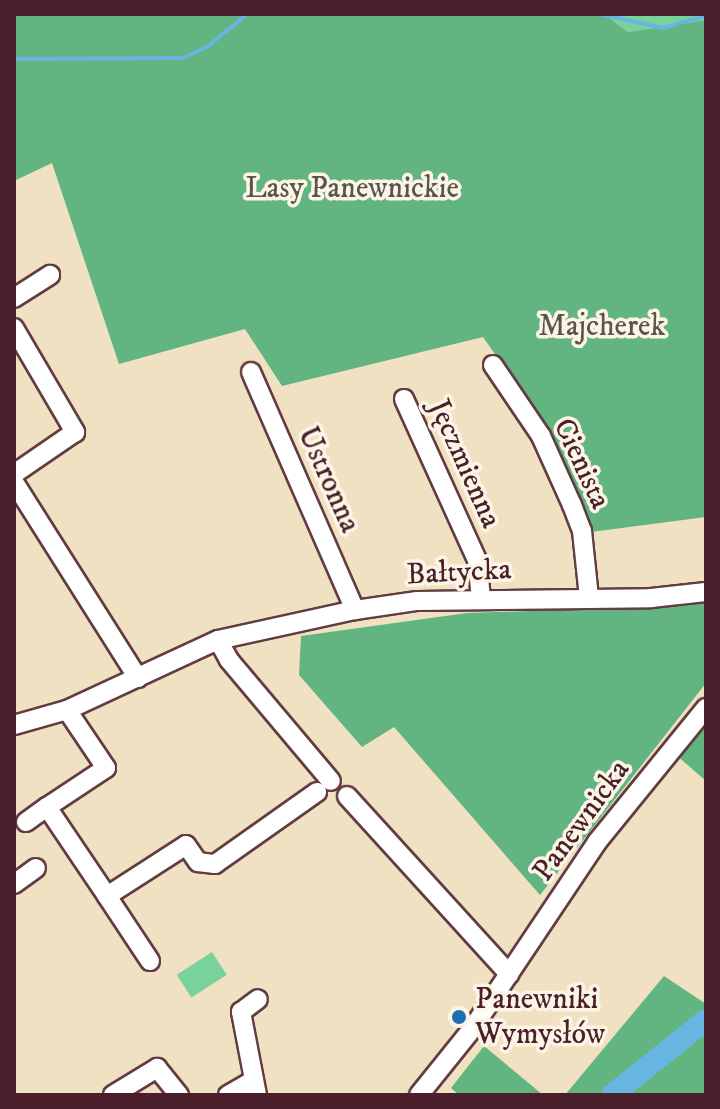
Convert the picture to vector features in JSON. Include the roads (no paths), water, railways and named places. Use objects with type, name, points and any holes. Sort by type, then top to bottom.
[{"type":"street","points":[[14,298],[50,275]]},
{"type":"street","points":[[14,328],[75,432],[14,474]]},
{"type":"street","name":"Cienista","points":[[493,365],[541,436],[572,505],[588,564],[589,598]]},
{"type":"street","name":"Ustronna","points":[[251,372],[355,610]]},
{"type":"street","name":"Jęczmienna","points":[[404,399],[477,560],[481,598]]},
{"type":"street","points":[[14,482],[138,678]]},
{"type":"street","name":"Bałtycka","points":[[14,725],[67,710],[218,640],[355,610],[481,598],[589,598],[706,592]]},
{"type":"street","points":[[107,896],[186,845],[198,862],[215,864],[324,787],[229,660],[218,640]]},
{"type":"street","name":"Panewnicka","points":[[419,1095],[509,974],[597,842],[706,708]]},
{"type":"street","points":[[26,822],[106,768],[67,710]]},
{"type":"street","points":[[347,796],[509,974]]},
{"type":"street","points":[[47,807],[150,961]]},
{"type":"street","points":[[14,884],[36,868]]},
{"type":"street","points":[[228,1095],[255,1088],[241,1012],[258,999]]},
{"type":"street","points":[[113,1095],[157,1068],[179,1095]]},
{"type":"waterway","points":[[14,59],[183,58],[207,47],[247,14]]},
{"type":"waterway","points":[[600,14],[662,28],[706,16]]},
{"type":"waterway","points":[[612,1095],[706,1020]]},
{"type":"place","name":"Panewniki Wymysłów","points":[[459,1017]]},
{"type":"park label","name":"Lasy Panewnickie","points":[[352,189]]},
{"type":"park label","name":"Majcherek","points":[[602,327]]}]
